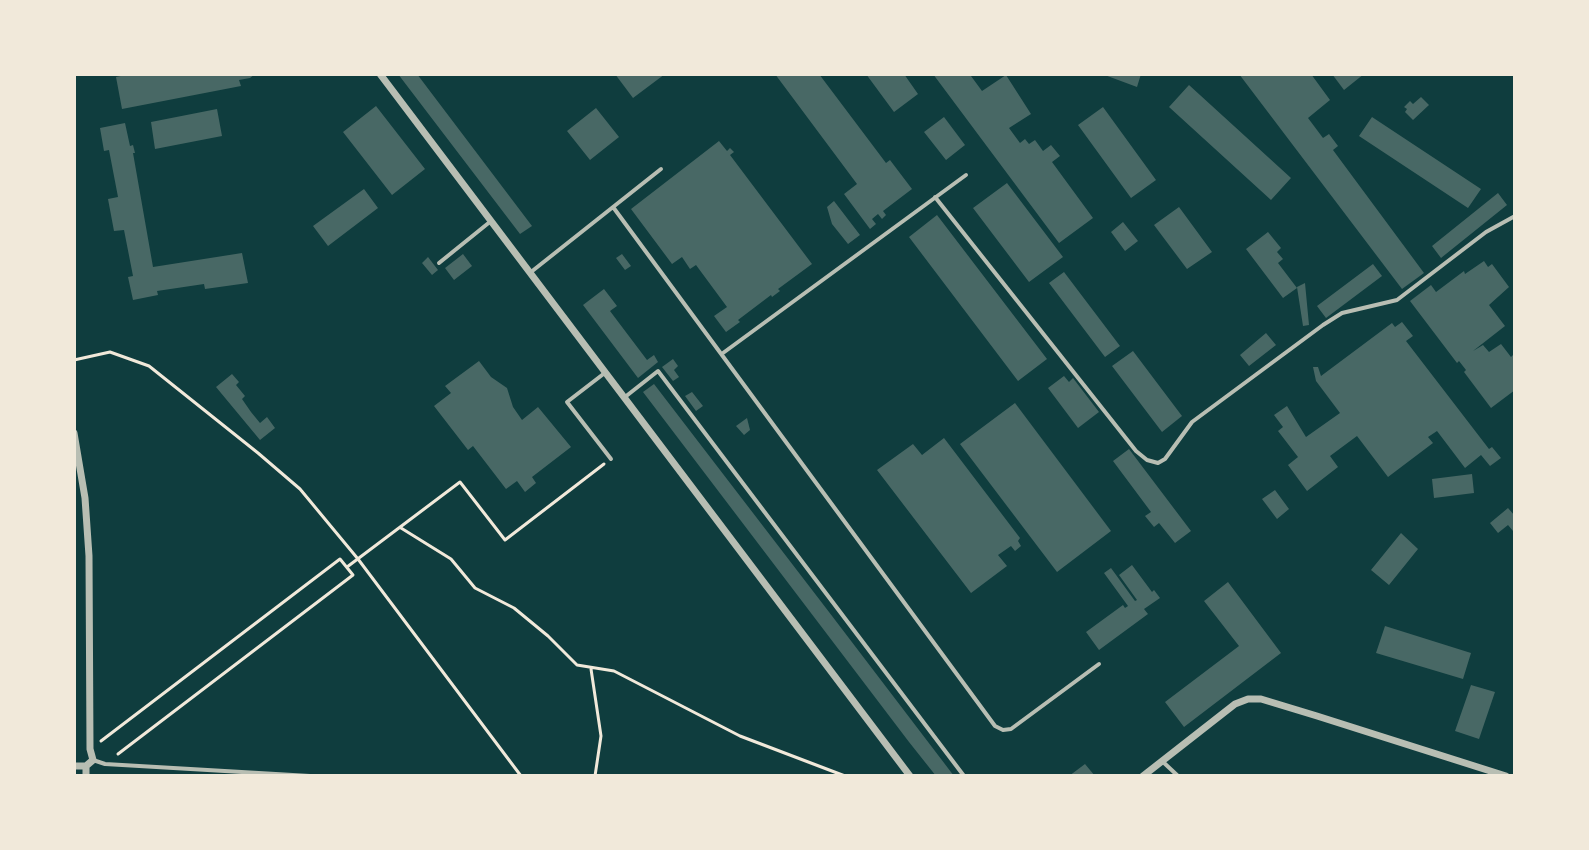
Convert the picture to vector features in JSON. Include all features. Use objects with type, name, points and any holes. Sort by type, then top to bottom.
[{"type":"street","points":[[380,74],[910,776]]},
{"type":"street","points":[[74,433],[85,498],[89,556],[90,763],[86,776]]},
{"type":"street","points":[[1143,776],[1235,704],[1248,699],[1261,699],[1506,776]]},
{"type":"street","points":[[74,766],[90,763]]},
{"type":"lane","points":[[530,273],[661,169]]},
{"type":"lane","points":[[723,353],[966,175]]},
{"type":"lane","points":[[935,197],[1128,442],[1147,460],[1158,463],[1165,459],[1192,422],[1323,325],[1342,313],[1397,300],[1486,232],[1515,216]]},
{"type":"lane","points":[[613,207],[995,726],[1003,730],[1011,729],[1099,664]]},
{"type":"lane","points":[[439,263],[491,221]]},
{"type":"lane","points":[[625,397],[658,371],[964,776]]},
{"type":"lane","points":[[606,372],[567,402],[611,459]]},
{"type":"lane","points":[[1162,761],[1178,776]]},
{"type":"lane","points":[[90,763],[310,776]]},
{"type":"path","points":[[74,360],[110,352],[149,366],[300,489],[358,559],[521,776]]},
{"type":"path","points":[[347,567],[460,482],[505,540],[611,459]]},
{"type":"path","points":[[401,528],[451,559],[475,588],[514,608],[577,665],[614,671],[740,736],[845,776]]},
{"type":"path","points":[[90,749],[340,559],[347,567],[353,575],[105,764]]},
{"type":"path","points":[[591,668],[601,736],[595,776]]},
{"type":"building","points":[[130,74],[255,74],[239,80],[241,86],[122,109],[116,77]]},
{"type":"building","points":[[398,74],[417,74],[532,226],[520,234]]},
{"type":"building","points":[[615,74],[665,74],[633,98]]},
{"type":"building","points":[[775,74],[819,74],[886,163],[890,160],[912,189],[883,211],[886,215],[882,219],[878,214],[872,219],[876,224],[870,229],[844,194],[857,184]]},
{"type":"building","points":[[866,74],[904,74],[918,94],[894,112]]},
{"type":"building","points":[[933,74],[974,74],[971,76],[982,91],[1006,75],[1031,114],[1009,128],[1020,143],[1025,139],[1029,144],[1035,140],[1043,151],[1051,145],[1060,156],[1052,162],[1093,218],[1059,243]]},
{"type":"building","points":[[1102,74],[1141,74],[1137,87]]},
{"type":"building","points":[[1239,74],[1311,74],[1330,100],[1308,118],[1323,138],[1329,134],[1338,146],[1333,150],[1424,273],[1402,289]]},
{"type":"building","points":[[1332,74],[1364,74],[1344,90]]},
{"type":"building","points":[[1189,85],[1291,178],[1271,200],[1169,107]]},
{"type":"building","points":[[1421,97],[1429,105],[1413,120],[1404,107]]},
{"type":"building","points":[[376,106],[425,169],[392,195],[343,132]]},
{"type":"building","points":[[1103,107],[1156,180],[1131,198],[1078,125]]},
{"type":"building","points":[[596,108],[619,137],[590,160],[567,131]]},
{"type":"building","points":[[217,109],[222,136],[155,149],[151,122]]},
{"type":"building","points":[[944,117],[965,145],[946,160],[924,132]]},
{"type":"building","points":[[1372,117],[1481,189],[1468,208],[1359,136]]},
{"type":"building","points":[[125,123],[130,146],[133,145],[135,153],[153,267],[242,253],[248,283],[205,289],[204,284],[157,291],[158,295],[133,300],[128,277],[133,276],[124,230],[114,231],[108,199],[118,197],[109,150],[104,151],[100,128]]},
{"type":"building","points":[[719,141],[727,151],[730,148],[734,152],[730,155],[812,264],[726,332],[714,316],[727,307],[696,265],[690,269],[682,257],[672,264],[631,209]]},
{"type":"building","points":[[1007,183],[1063,257],[1029,282],[973,208]]},
{"type":"building","points":[[364,189],[378,208],[328,246],[313,226]]},
{"type":"building","points":[[1498,193],[1507,205],[1441,258],[1432,246]]},
{"type":"building","points":[[834,201],[860,235],[848,244],[832,224],[827,207]]},
{"type":"building","points":[[1179,207],[1212,252],[1187,269],[1154,225]]},
{"type":"building","points":[[937,215],[1047,359],[1018,381],[909,237]]},
{"type":"building","points":[[1123,222],[1138,241],[1125,251],[1111,232]]},
{"type":"building","points":[[1268,232],[1281,248],[1277,252],[1283,259],[1278,263],[1297,288],[1283,298],[1246,249]]},
{"type":"building","points":[[463,254],[472,266],[454,280],[445,268]]},
{"type":"building","points":[[622,254],[631,266],[625,270],[616,258]]},
{"type":"building","points":[[428,257],[438,270],[432,275],[422,263]]},
{"type":"building","points":[[1484,261],[1488,267],[1492,264],[1509,287],[1489,305],[1505,326],[1473,351],[1483,345],[1489,352],[1501,344],[1511,357],[1515,353],[1515,390],[1491,408],[1464,372],[1466,370],[1459,361],[1457,363],[1410,301],[1431,285],[1436,292],[1464,271],[1465,274]]},
{"type":"building","points":[[1373,264],[1382,276],[1326,318],[1317,306]]},
{"type":"building","points":[[1064,272],[1120,346],[1105,357],[1049,283]]},
{"type":"building","points":[[1305,283],[1309,325],[1303,326],[1297,287]]},
{"type":"building","points":[[604,289],[617,306],[610,311],[647,360],[654,355],[658,362],[638,378],[583,305]]},
{"type":"building","points":[[1402,322],[1413,336],[1406,341],[1489,449],[1492,447],[1501,458],[1490,466],[1481,455],[1465,468],[1437,431],[1428,437],[1433,443],[1388,477],[1357,436],[1330,456],[1338,467],[1307,491],[1288,465],[1298,457],[1278,431],[1283,427],[1274,415],[1287,406],[1306,437],[1340,413],[1316,381],[1313,367],[1318,367],[1321,376],[1392,323],[1395,327]]},
{"type":"building","points":[[1266,333],[1276,345],[1249,366],[1240,355]]},
{"type":"building","points":[[1133,351],[1182,416],[1162,432],[1112,366]]},
{"type":"building","points":[[673,359],[678,366],[674,370],[679,377],[673,381],[662,367]]},
{"type":"building","points":[[479,361],[491,377],[507,388],[513,407],[522,420],[538,407],[571,447],[532,477],[536,483],[525,492],[517,481],[506,489],[473,446],[468,450],[434,406],[451,393],[445,386]]},
{"type":"building","points":[[232,374],[239,382],[236,385],[245,396],[242,399],[251,412],[260,423],[267,417],[275,428],[260,440],[216,387]]},
{"type":"building","points":[[1064,376],[1069,382],[1073,378],[1099,412],[1078,428],[1048,388]]},
{"type":"building","points":[[654,384],[954,776],[936,776],[909,742],[643,392]]},
{"type":"building","points":[[692,392],[703,406],[696,411],[685,396]]},
{"type":"building","points":[[1015,403],[1111,531],[1057,572],[960,444]]},
{"type":"building","points":[[747,418],[750,430],[744,435],[736,426]]},
{"type":"building","points":[[944,438],[1020,538],[1021,546],[1015,551],[1011,546],[998,555],[1007,566],[971,593],[877,470],[913,444],[922,455]]},
{"type":"building","points":[[1129,449],[1191,531],[1175,543],[1159,523],[1154,527],[1145,516],[1151,512],[1113,461]]},
{"type":"building","points":[[1472,474],[1474,493],[1434,498],[1432,479]]},
{"type":"building","points":[[1275,490],[1289,509],[1277,519],[1262,499]]},
{"type":"building","points":[[1508,508],[1515,516],[1515,529],[1513,531],[1508,525],[1498,533],[1490,523]]},
{"type":"building","points":[[1401,533],[1418,549],[1389,585],[1371,570]]},
{"type":"building","points":[[1132,565],[1160,598],[1144,609],[1148,614],[1099,650],[1086,632],[1123,605],[1125,608],[1128,606],[1104,573],[1111,568],[1135,601],[1119,575]]},
{"type":"building","points":[[1228,582],[1281,653],[1184,727],[1165,702],[1239,646],[1204,601]]},
{"type":"building","points":[[1385,626],[1471,653],[1463,679],[1376,653]]},
{"type":"building","points":[[1471,685],[1495,692],[1479,739],[1455,731]]},
{"type":"building","points":[[1085,764],[1095,776],[1069,776]]}]
